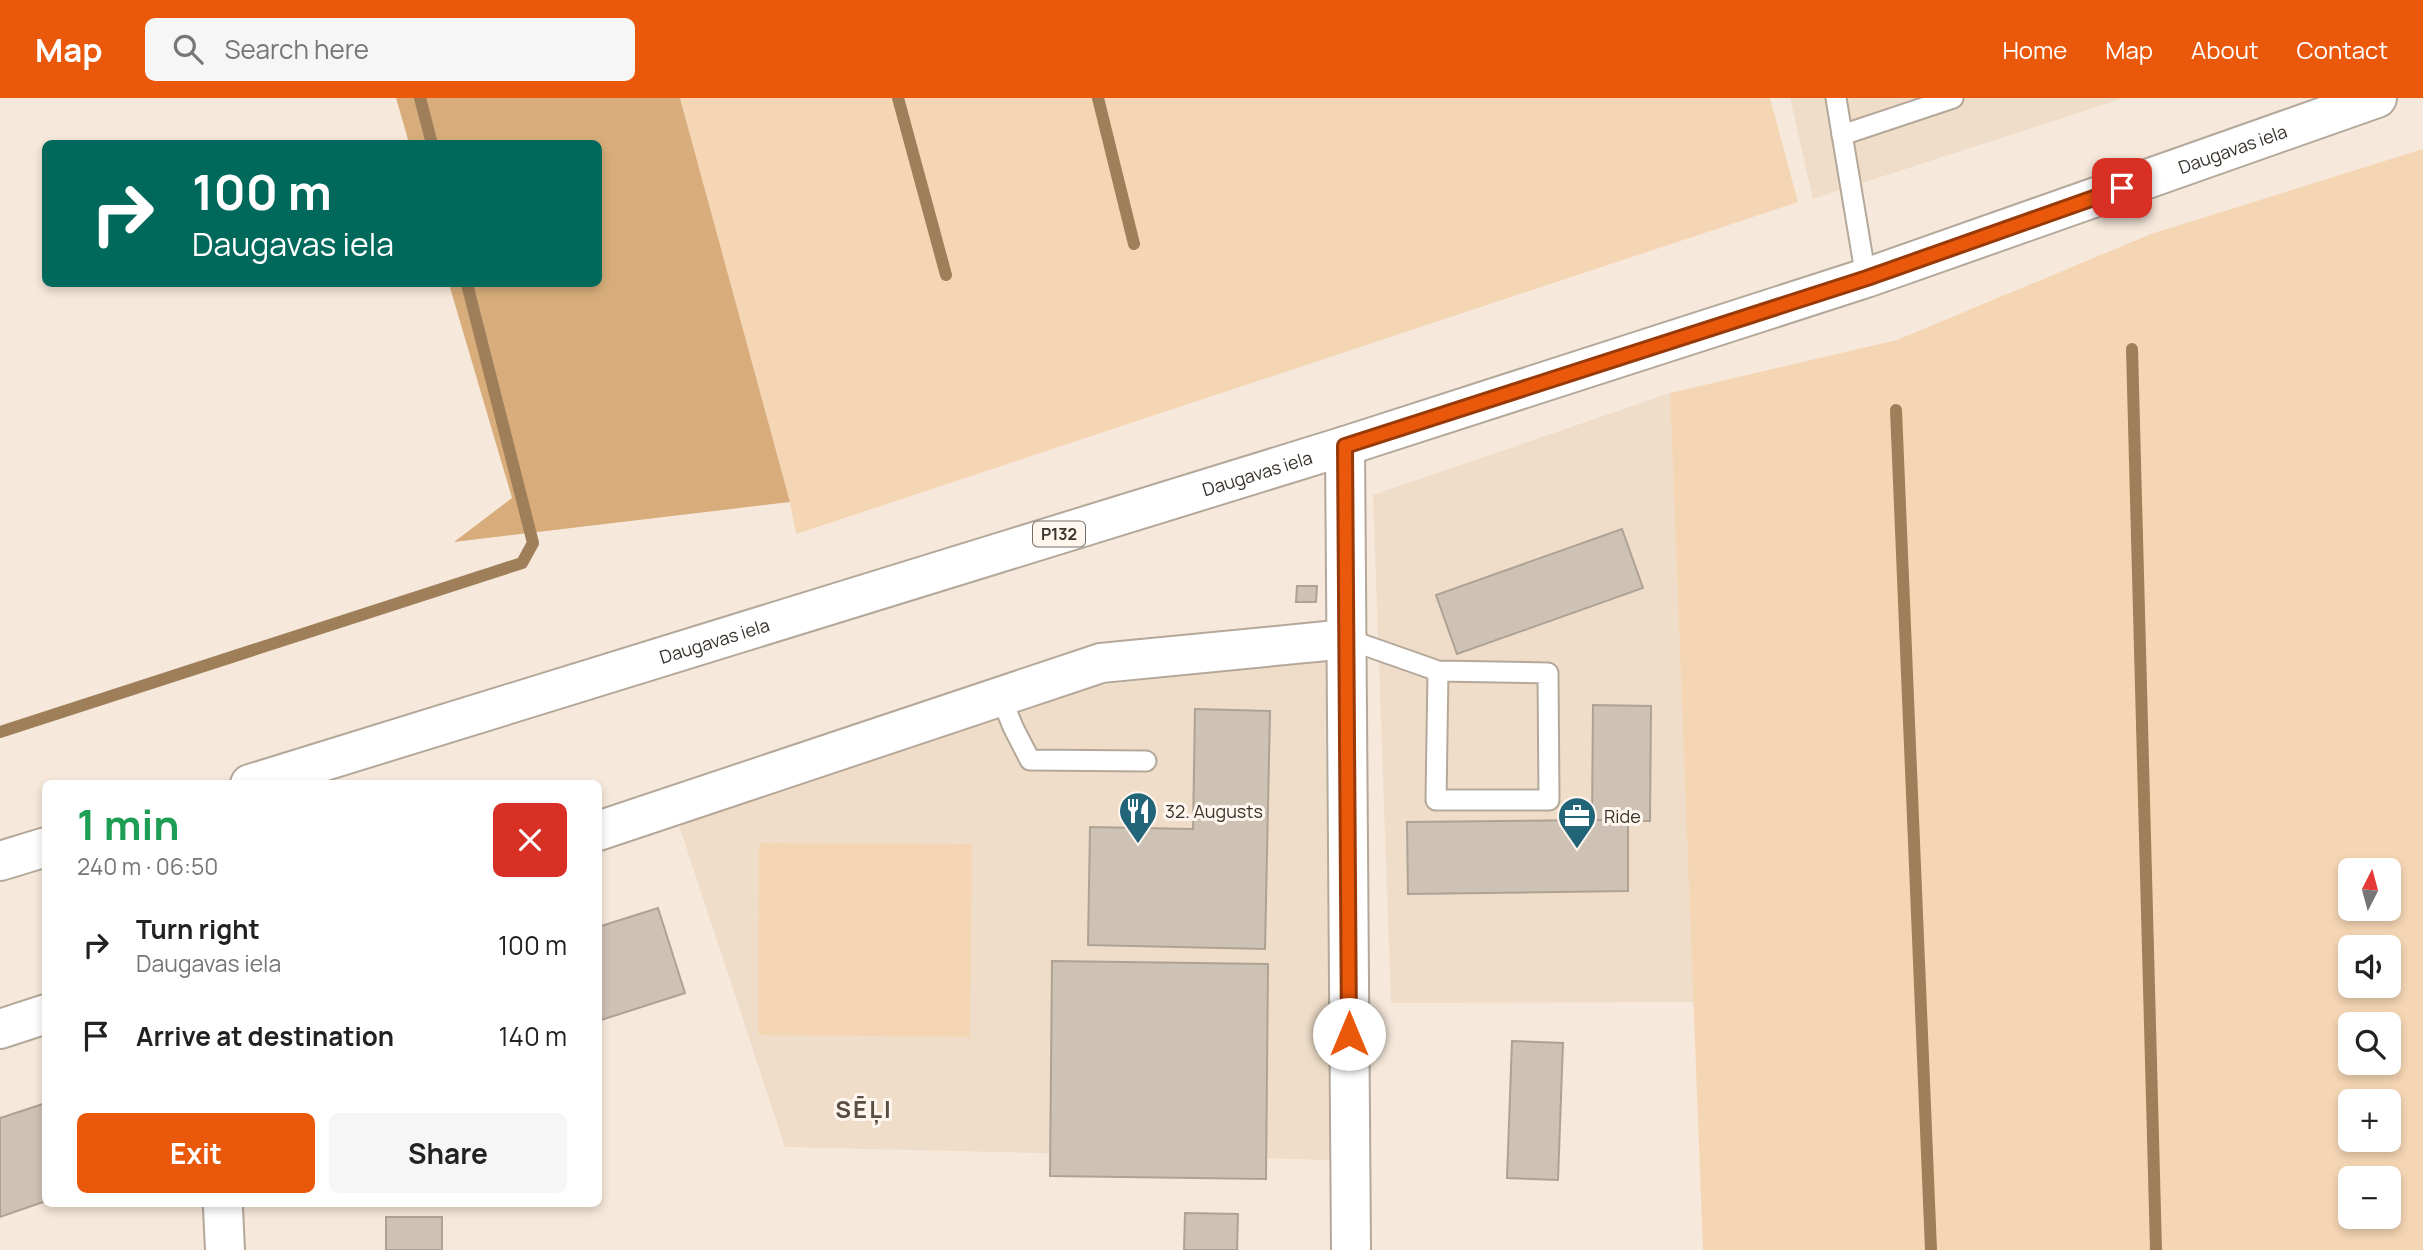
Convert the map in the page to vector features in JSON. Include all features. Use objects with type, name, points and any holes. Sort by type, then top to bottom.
[{"type":"main road","name":"Daugavas iela","points":[[263,780],[1345,446],[1867,278],[2377,98]]},
{"type":"main road","points":[[1345,446],[1351,1250]]},
{"type":"main road","points":[[602,830],[1101,663],[1347,639]]},
{"type":"main road","points":[[0,861],[42,848]]},
{"type":"main road","points":[[0,1029],[42,1015]]},
{"type":"main road","points":[[223,1208],[225,1250]]},
{"type":"lane","points":[[1836,98],[1867,278]]},
{"type":"lane","points":[[1842,135],[1953,98]]},
{"type":"lane","points":[[1347,639],[1438,671],[1548,673],[1549,800],[1436,800],[1438,671]]},
{"type":"lane","points":[[1001,697],[1030,760],[1146,761]]},
{"type":"shaded area","points":[[396,98],[680,98],[790,502],[454,542],[512,498],[450,287],[602,287],[602,140],[408,140]]},
{"type":"shaded area","points":[[680,98],[1770,98],[1798,202],[796,534],[790,502]]},
{"type":"shaded area","points":[[1790,98],[2124,98],[1813,199]]},
{"type":"shaded area","points":[[2423,149],[2423,1250],[1703,1250],[1670,393],[1897,340],[2151,234]]},
{"type":"shaded area","points":[[1670,393],[1694,1002],[1391,1003],[1373,495]]},
{"type":"shaded area","points":[[1333,656],[1330,1160],[785,1147],[679,825],[1097,686]]},
{"type":"shaded area","points":[[759,843],[972,844],[970,1037],[758,1035]]},
{"type":"building","points":[[1622,529],[1643,588],[1457,654],[1436,595]]},
{"type":"building","points":[[1297,586],[1317,586],[1316,602],[1296,602]]},
{"type":"building","points":[[1593,705],[1651,706],[1650,821],[1592,820]]},
{"type":"building","points":[[1195,709],[1270,711],[1265,949],[1088,945],[1090,827],[1193,829]]},
{"type":"building","points":[[1628,820],[1628,891],[1408,894],[1407,822]]},
{"type":"building","points":[[658,908],[685,993],[602,1020],[602,926]]},
{"type":"building","points":[[1052,961],[1268,964],[1266,1179],[1050,1176]]},
{"type":"building","points":[[1512,1041],[1563,1043],[1558,1180],[1507,1178]]},
{"type":"building","points":[[42,1104],[42,1202],[0,1217],[0,1118]]},
{"type":"building","points":[[1185,1213],[1238,1214],[1237,1250],[1184,1250]]},
{"type":"building","points":[[386,1217],[442,1217],[442,1250],[386,1250]]},
{"type":"waterway","points":[[420,98],[431,140]]},
{"type":"waterway","points":[[898,98],[946,275]]},
{"type":"waterway","points":[[1098,98],[1134,244]]},
{"type":"waterway","points":[[0,732],[522,563],[533,543],[468,287]]},
{"type":"waterway","points":[[2132,349],[2156,1250]]},
{"type":"waterway","points":[[1896,410],[1931,1250]]},
{"type":"place","name":"32. Augusts","points":[[1138,845]]},
{"type":"place","name":"Ride","points":[[1577,850]]},
{"type":"district","name":"SĒĻI","points":[[864,1108]]},
{"type":"route","points":[[1349,1034],[1345,446],[1867,278],[2122,188]]}]
